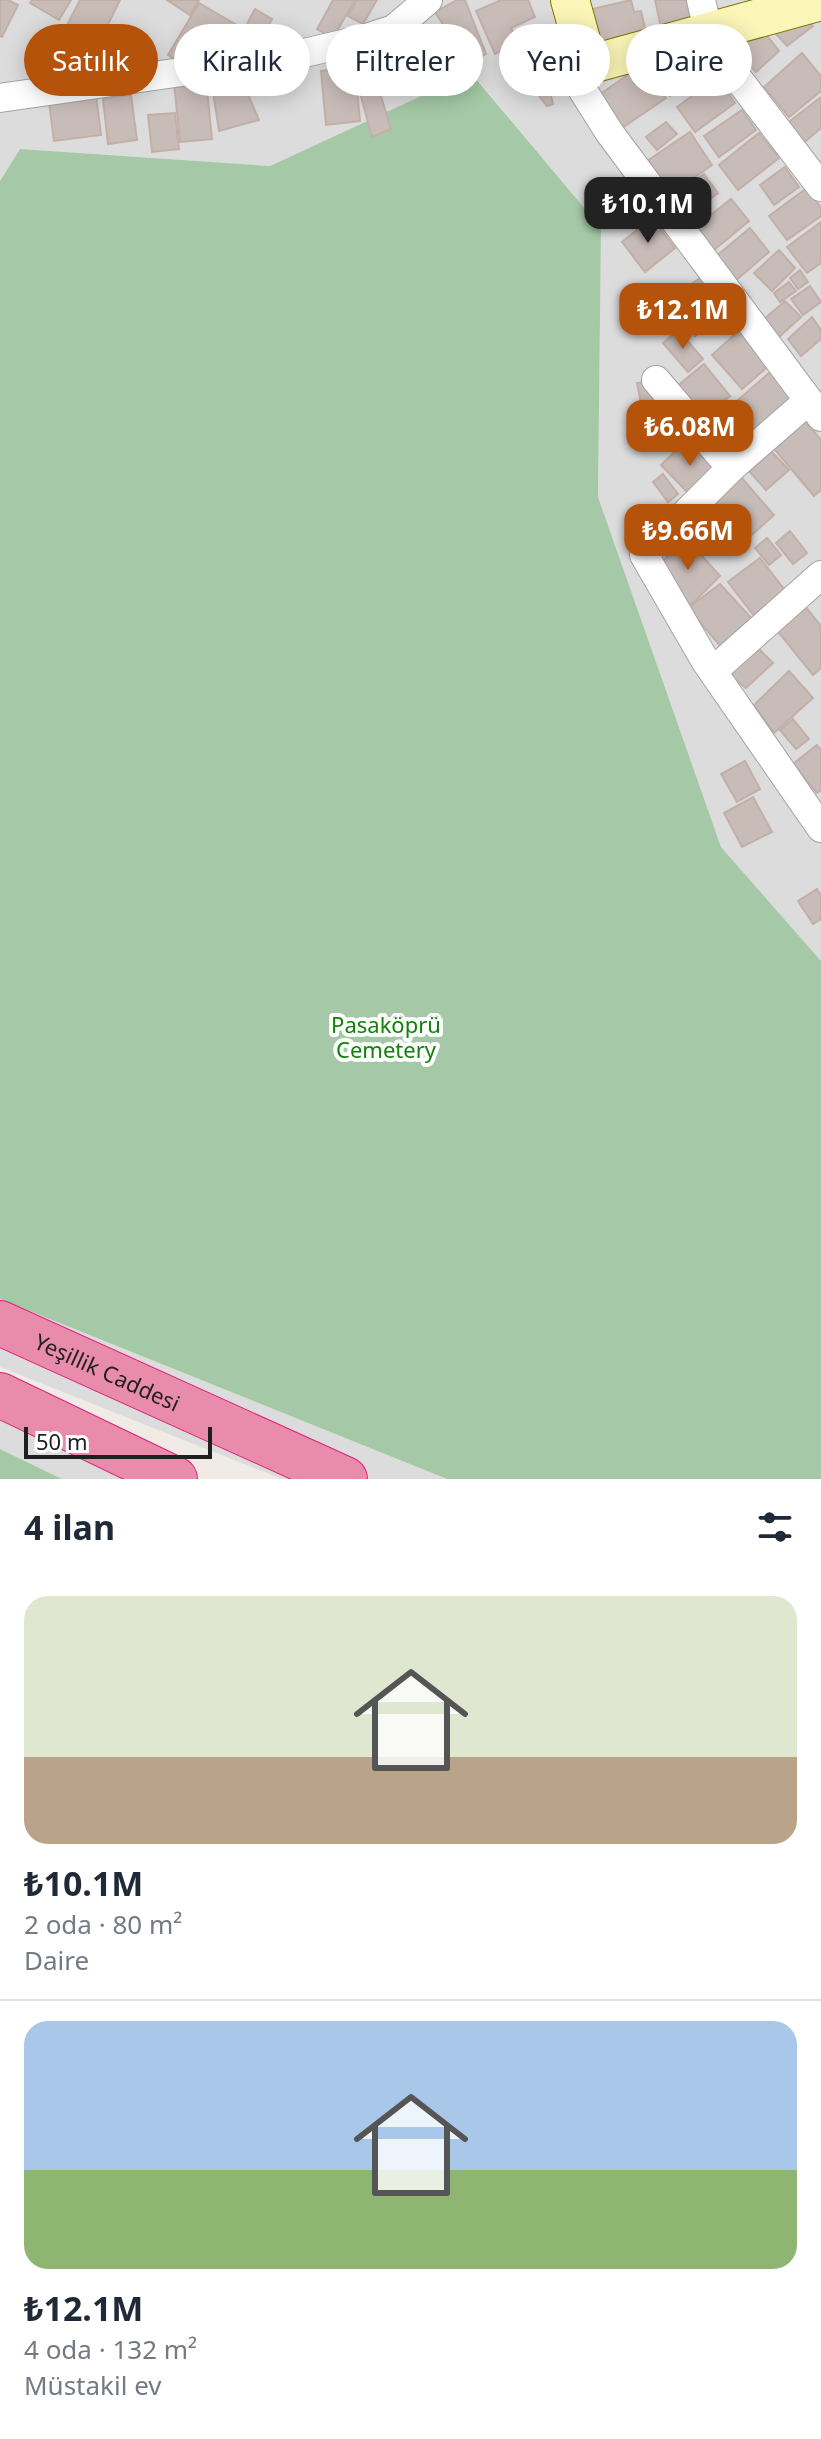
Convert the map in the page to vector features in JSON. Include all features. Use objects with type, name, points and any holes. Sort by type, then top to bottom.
[{"type":"highway","name":"Yeşillik Caddesi","points":[[0,1323],[345,1479]]},
{"type":"highway","points":[[0,1395],[175,1479]]},
{"type":"street","points":[[0,98],[287,57],[394,29],[428,0]]},
{"type":"street","points":[[570,0],[577,24]]},
{"type":"street","points":[[610,56],[705,16],[821,1]]},
{"type":"street","points":[[705,16],[733,72],[821,187]]},
{"type":"street","points":[[586,96],[609,132],[814,409],[731,468],[644,555],[713,671],[817,813]]},
{"type":"street","points":[[656,380],[731,468]]},
{"type":"street","points":[[713,671],[821,575]]},
{"type":"street","points":[[0,1408],[74,1431]]},
{"type":"shaded area","points":[[0,0],[821,0],[821,961],[721,847],[598,497],[601,228],[483,86],[483,24],[326,24],[326,96],[422,96],[270,166],[20,149],[0,181]]},
{"type":"shaded area","points":[[0,1299],[447,1479],[282,1479],[0,1367]]},
{"type":"shaded area","points":[[0,1409],[157,1479],[62,1479],[0,1449]]},
{"type":"green space","name":"Pasaköprü Cemetery","points":[[483,87],[601,228],[598,497],[721,847],[821,961],[821,1479],[447,1479],[0,1299],[0,181],[20,149],[270,166],[421,96],[483,96]]},
{"type":"green space","points":[[0,1449],[62,1479],[0,1479]]},
{"type":"building","points":[[0,0],[18,5],[2,37],[0,36]]},
{"type":"building","points":[[32,0],[71,0],[59,20],[30,3]]},
{"type":"building","points":[[80,0],[120,0],[108,24],[68,24]]},
{"type":"building","points":[[167,0],[199,0],[190,15]]},
{"type":"building","points":[[333,0],[355,0],[341,24],[326,24],[326,34],[317,29]]},
{"type":"building","points":[[357,0],[377,0],[363,24],[348,16]]},
{"type":"building","points":[[457,0],[465,0],[474,24],[443,24],[435,12]]},
{"type":"building","points":[[501,0],[528,0],[535,17],[520,24],[499,24],[499,52],[495,54],[476,11]]},
{"type":"building","points":[[631,0],[634,12],[641,11],[644,24],[626,24],[626,46],[610,50],[610,24],[587,24],[584,11]]},
{"type":"building","points":[[655,0],[689,0],[695,24],[660,24]]},
{"type":"building","points":[[199,3],[235,24],[186,24]]},
{"type":"building","points":[[255,9],[272,19],[269,24],[247,24]]},
{"type":"building","points":[[802,12],[813,26],[787,46],[768,25]]},
{"type":"building","points":[[762,29],[779,51],[756,72],[752,68],[752,36]]},
{"type":"building","points":[[174,45],[174,59],[168,55]]},
{"type":"building","points":[[802,53],[821,76],[821,91],[789,117],[764,87]]},
{"type":"building","points":[[326,70],[326,96],[358,96],[360,121],[326,125],[321,71]]},
{"type":"building","points":[[626,76],[626,96],[666,98],[619,130],[596,97],[610,96],[610,87]]},
{"type":"building","points":[[96,96],[101,135],[54,141],[49,102]]},
{"type":"building","points":[[131,96],[137,140],[108,144],[103,99]]},
{"type":"building","points":[[175,96],[208,96],[212,139],[180,142]]},
{"type":"building","points":[[214,96],[249,96],[259,120],[219,131]]},
{"type":"building","points":[[361,96],[381,96],[391,129],[372,137]]},
{"type":"building","points":[[539,96],[551,96],[553,104],[547,106]]},
{"type":"building","points":[[692,96],[730,96],[735,103],[695,132],[677,107]]},
{"type":"building","points":[[821,97],[821,128],[800,146],[785,125]]},
{"type":"building","points":[[742,110],[756,130],[719,157],[704,136]]},
{"type":"building","points":[[175,113],[179,149],[152,152],[148,115]]},
{"type":"building","points":[[666,122],[677,134],[657,150],[646,137]]},
{"type":"building","points":[[690,132],[712,165],[668,196],[644,163]]},
{"type":"building","points":[[759,133],[779,158],[738,190],[719,165]]},
{"type":"building","points":[[785,167],[799,187],[774,205],[760,185]]},
{"type":"building","points":[[704,174],[718,193],[687,217],[673,198]]},
{"type":"building","points":[[807,188],[821,208],[821,216],[787,240],[769,216]]},
{"type":"building","points":[[731,199],[749,221],[709,254],[691,231]]},
{"type":"building","points":[[652,218],[675,248],[645,272],[622,242]]},
{"type":"building","points":[[821,222],[821,263],[807,273],[787,247]]},
{"type":"building","points":[[750,228],[769,252],[734,282],[714,258]]},
{"type":"building","points":[[779,250],[795,268],[772,291],[754,273]]},
{"type":"building","points":[[800,270],[808,282],[798,289],[790,278]]},
{"type":"building","points":[[703,276],[729,312],[695,336],[669,300]]},
{"type":"building","points":[[789,282],[796,291],[780,302],[774,293]]},
{"type":"building","points":[[810,286],[821,302],[803,315],[791,299]]},
{"type":"building","points":[[785,301],[801,317],[778,338],[763,320]]},
{"type":"building","points":[[812,317],[821,330],[821,339],[801,356],[788,339]]},
{"type":"building","points":[[742,328],[772,363],[742,389],[712,355]]},
{"type":"building","points":[[678,330],[703,359],[688,372],[663,343]]},
{"type":"building","points":[[704,364],[730,396],[701,420],[675,388]]},
{"type":"building","points":[[770,372],[797,404],[733,460],[706,428]]},
{"type":"building","points":[[650,381],[669,408],[643,413],[637,383]]},
{"type":"building","points":[[679,412],[682,427],[656,432],[653,416]]},
{"type":"building","points":[[803,418],[821,440],[821,490],[814,496],[771,445]]},
{"type":"building","points":[[689,438],[720,470],[692,497],[661,465]]},
{"type":"building","points":[[771,451],[789,470],[766,490],[749,471]]},
{"type":"building","points":[[663,474],[678,494],[668,502],[653,482]]},
{"type":"building","points":[[741,477],[774,515],[744,542],[711,504]]},
{"type":"building","points":[[703,509],[715,521],[697,540],[685,527]]},
{"type":"building","points":[[790,531],[807,553],[793,564],[776,543]]},
{"type":"building","points":[[685,537],[720,576],[688,608],[658,566]]},
{"type":"building","points":[[767,538],[781,555],[769,565],[755,548]]},
{"type":"building","points":[[760,558],[787,593],[758,621],[728,582]]},
{"type":"building","points":[[720,584],[753,620],[722,648],[688,608]]},
{"type":"building","points":[[804,605],[821,626],[821,668],[813,675],[775,628]]},
{"type":"building","points":[[754,644],[773,663],[746,688],[724,671]]},
{"type":"building","points":[[789,671],[813,698],[774,733],[754,705]]},
{"type":"building","points":[[793,719],[809,739],[796,749],[780,730]]},
{"type":"building","points":[[817,745],[821,750],[821,790],[817,793],[793,764]]},
{"type":"building","points":[[745,761],[760,789],[737,802],[721,774]]},
{"type":"building","points":[[753,797],[772,832],[742,847],[724,813]]},
{"type":"building","points":[[817,889],[821,896],[821,919],[813,924],[798,901]]}]
